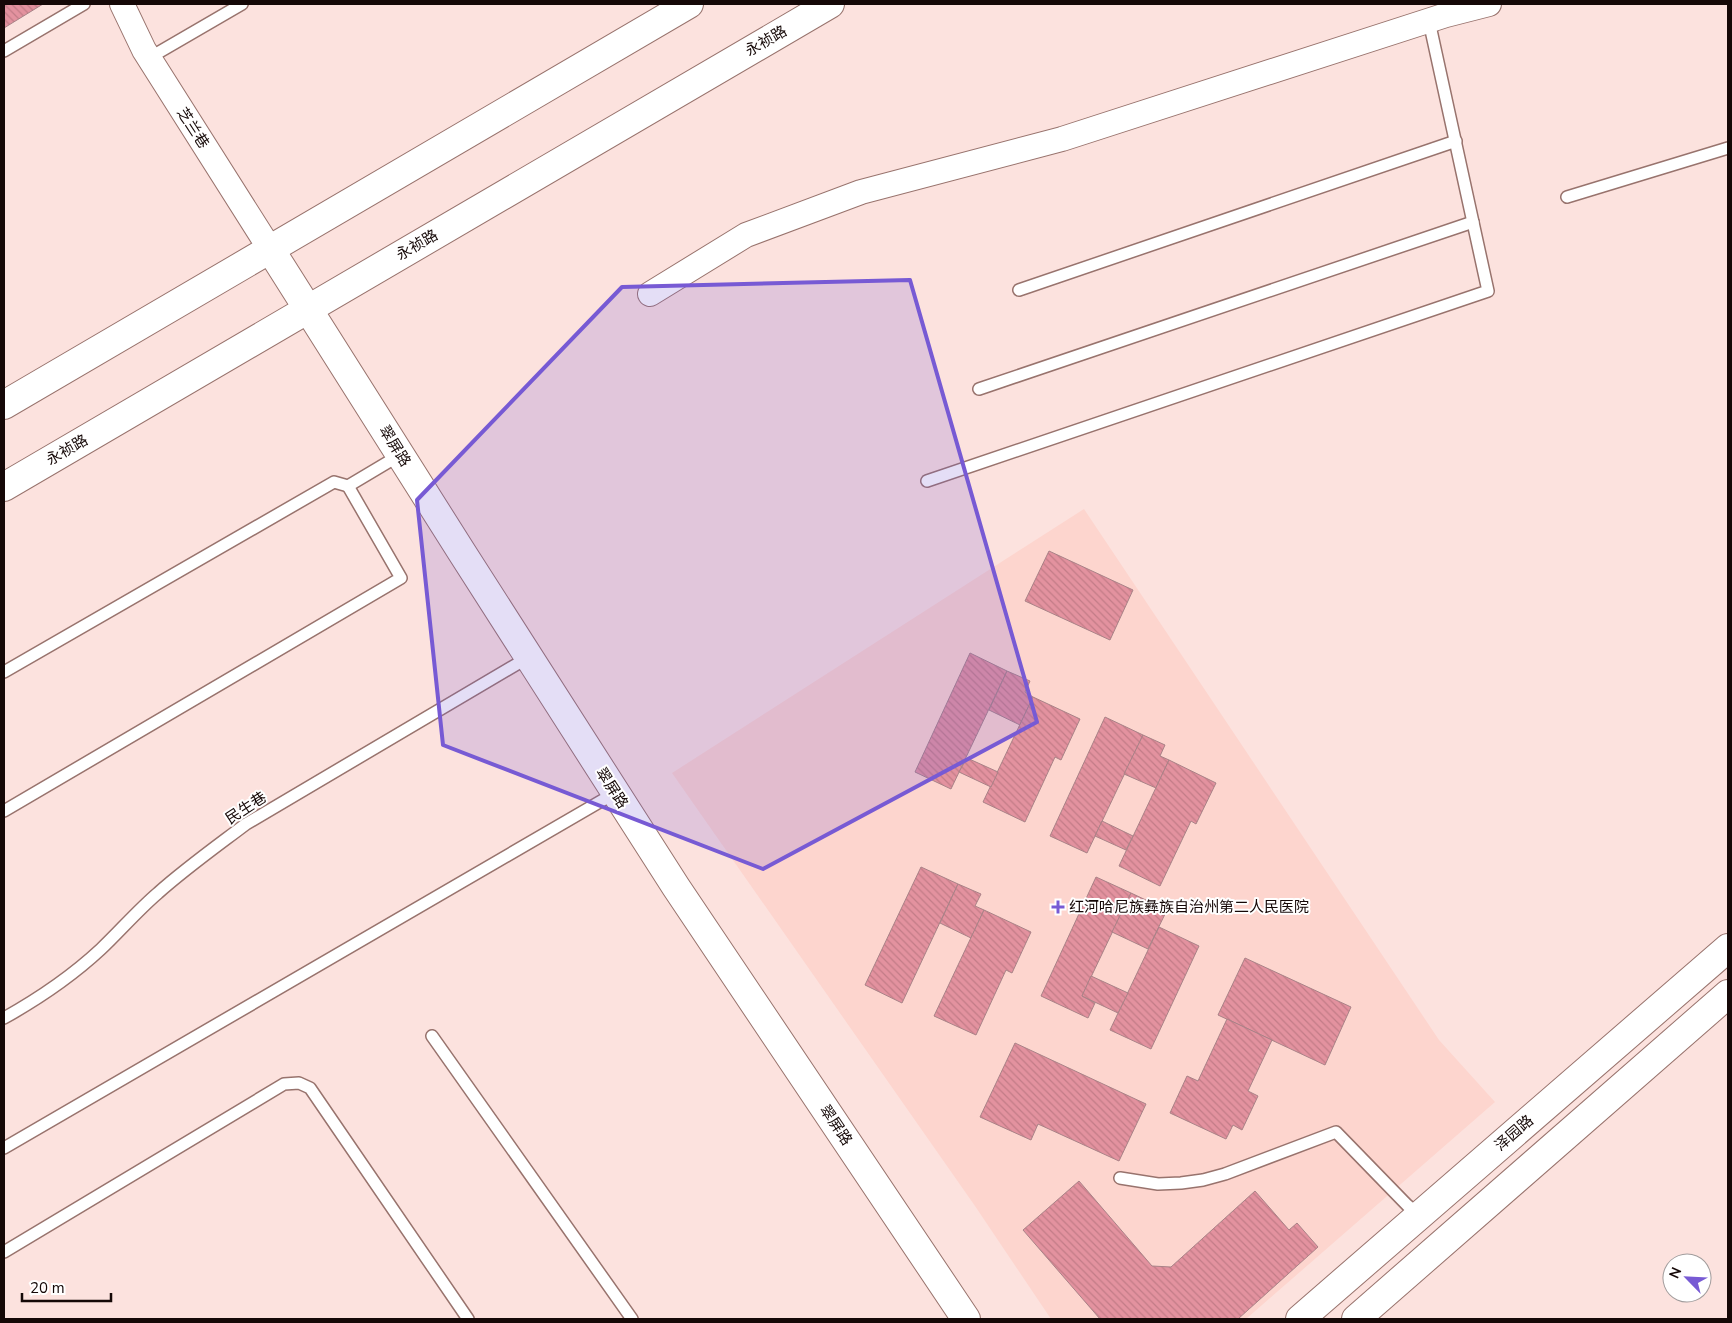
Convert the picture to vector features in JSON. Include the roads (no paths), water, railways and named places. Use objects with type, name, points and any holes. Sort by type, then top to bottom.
[{"type":"street","name":"芝兰巷","points":[[122,4],[149,58],[270,249]]},
{"type":"street","points":[[4,405],[689,4]]},
{"type":"street","name":"永祯路","points":[[4,487],[830,4]]},
{"type":"street","points":[[650,294],[746,235],[861,192],[1062,139],[1427,12],[1489,4]]},
{"type":"street","name":"翠屏路","points":[[270,249],[676,887],[966,1319]]},
{"type":"street","name":"泽园路","points":[[1300,1319],[1728,948]]},
{"type":"street","points":[[1356,1319],[1728,994]]},
{"type":"lane","points":[[4,51],[84,4]]},
{"type":"lane","points":[[149,58],[242,4]]},
{"type":"lane","points":[[927,481],[1488,291],[1427,12]]},
{"type":"lane","points":[[1020,290],[1456,141]]},
{"type":"lane","points":[[1567,197],[1728,148]]},
{"type":"lane","points":[[979,389],[1473,222]]},
{"type":"lane","points":[[348,486],[400,455]]},
{"type":"lane","points":[[4,672],[334,482],[348,486],[401,578],[4,811]]},
{"type":"lane","name":"民生巷","points":[[4,1018],[61,982],[100,950],[158,893],[246,824],[529,657]]},
{"type":"lane","points":[[4,1148],[615,793]]},
{"type":"lane","points":[[432,1036],[632,1319]]},
{"type":"lane","points":[[4,1252],[284,1084],[299,1083],[310,1088],[468,1319]]},
{"type":"lane","points":[[1120,1178],[1158,1184],[1203,1180],[1225,1174],[1336,1132],[1419,1215]]},
{"type":"place","name":"红河哈尼族彝族自治州第二人民医院","points":[[1058,907]]}]
